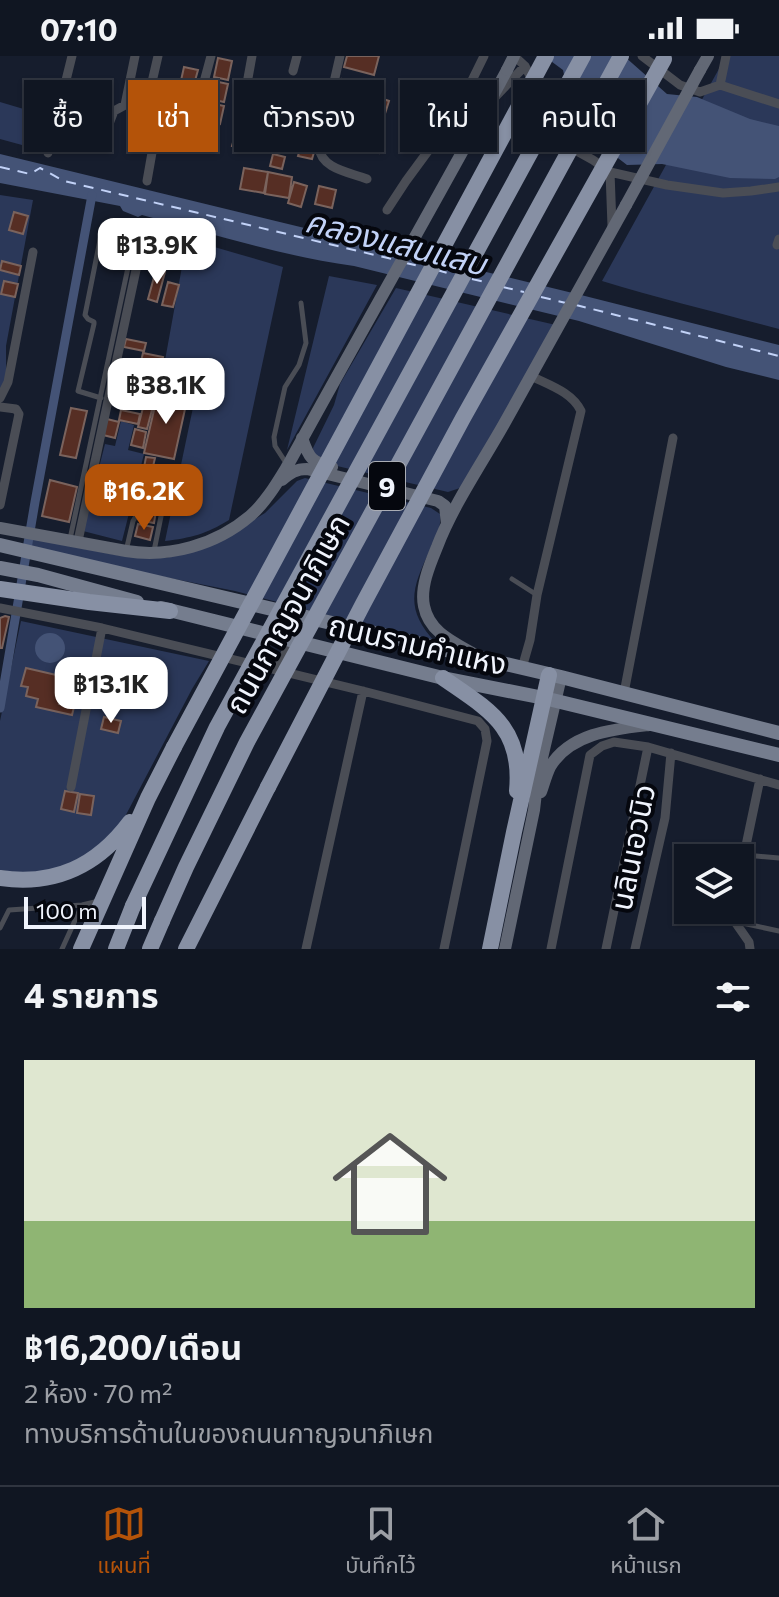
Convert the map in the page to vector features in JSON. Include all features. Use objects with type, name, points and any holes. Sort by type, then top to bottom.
[{"type":"highway","points":[[81,949],[174,747],[546,56]]},
{"type":"highway","name":"ถนนกาญจนาภิเษก","points":[[116,949],[217,727],[583,56]]},
{"type":"highway","name":"ถนนกาญจนาภิเษก","points":[[150,949],[247,742],[621,56]]},
{"type":"highway","points":[[186,949],[363,604],[665,57]]},
{"type":"highway","points":[[0,589],[170,611]]},
{"type":"highway","points":[[490,949],[514,832],[555,676]]},
{"type":"highway","points":[[443,678],[491,712],[503,724],[511,739],[518,764],[514,832]]},
{"type":"highway","points":[[0,878],[18,880],[71,872],[106,850],[148,798]]},
{"type":"main road","points":[[497,89],[514,56]]},
{"type":"main road","points":[[484,659],[445,638],[430,624],[423,605],[423,588],[437,545],[708,56]]},
{"type":"main road","points":[[6,529],[139,553],[188,549],[221,536],[250,515],[288,465],[368,317],[463,152]]},
{"type":"main road","points":[[302,438],[311,459],[318,464],[440,496],[466,489]]},
{"type":"main road","points":[[276,484],[290,473],[307,469],[438,501],[445,506],[447,524]]},
{"type":"main road","name":"ถนนรามคำแหง","points":[[6,546],[522,668],[779,733]]},
{"type":"main road","name":"ถนนรามคำแหง","points":[[3,568],[443,678],[550,700],[779,755]]},
{"type":"main road","points":[[505,949],[534,810],[550,700]]},
{"type":"main road","points":[[534,810],[550,768],[567,749],[602,732],[650,725]]},
{"type":"street","points":[[130,80],[135,56]]},
{"type":"street","points":[[152,80],[158,56]]},
{"type":"street","points":[[205,80],[211,56]]},
{"type":"street","points":[[248,80],[252,56]]},
{"type":"street","points":[[293,71],[297,56]]},
{"type":"street","points":[[340,56],[320,153],[331,166],[367,179]]},
{"type":"street","points":[[387,210],[456,113],[484,56]]},
{"type":"street","points":[[514,56],[525,66],[535,86],[538,107],[557,140],[610,172],[723,193],[779,187]]},
{"type":"street","points":[[642,56],[680,85],[700,92],[720,85],[779,104]]},
{"type":"street","points":[[720,85],[726,56]]},
{"type":"street","points":[[48,153],[70,57]]},
{"type":"street","points":[[497,96],[525,66]]},
{"type":"street","points":[[112,116],[114,111],[125,105],[128,92]]},
{"type":"street","points":[[147,181],[152,152]]},
{"type":"street","points":[[610,172],[613,230]]},
{"type":"street","points":[[0,398],[8,382],[33,252]]},
{"type":"street","points":[[74,541],[136,270]]},
{"type":"street","points":[[522,668],[581,411],[571,397],[531,376]]},
{"type":"street","points":[[0,407],[16,409],[19,414],[0,505]]},
{"type":"street","points":[[624,693],[673,438]]},
{"type":"street","points":[[0,608],[102,628],[478,721],[485,729],[487,741],[444,949]]},
{"type":"street","points":[[71,787],[102,628]]},
{"type":"street","points":[[276,670],[292,641]]},
{"type":"street","points":[[306,949],[363,691]]},
{"type":"street","points":[[551,949],[590,755],[602,746],[614,742],[648,747],[779,785]]},
{"type":"street","points":[[606,949],[648,747]]},
{"type":"street","name":"นลินเอวนิว","points":[[635,949],[665,818],[671,753]]},
{"type":"street","points":[[746,844],[760,779]]},
{"type":"street","points":[[736,924],[749,942],[750,949]]},
{"type":"lane","points":[[74,541],[136,230],[106,223],[103,225],[85,315],[94,324],[78,388],[80,393],[101,398]]},
{"type":"lane","points":[[288,465],[275,446],[274,437],[285,387],[299,365],[306,343],[301,303]]},
{"type":"lane","points":[[153,552],[171,467]]},
{"type":"lane","points":[[126,551],[133,521],[141,508]]},
{"type":"lane","points":[[512,579],[537,595]]},
{"type":"lane","points":[[754,856],[779,858]]},
{"type":"lane","points":[[0,928],[9,910],[102,901]]},
{"type":"lane","points":[[62,949],[82,905]]},
{"type":"lane","points":[[745,924],[779,931]]},
{"type":"shaded area","points":[[544,56],[624,56],[667,94],[697,97],[750,119],[779,126],[779,177],[730,178],[662,164],[627,165],[610,152],[645,152],[645,80],[565,80],[563,70]]},
{"type":"shaded area","points":[[726,56],[779,56],[779,329],[602,281]]},
{"type":"shaded area","points":[[0,102],[24,109],[22,145],[0,139]]},
{"type":"shaded area","points":[[0,154],[779,345],[779,380],[726,367],[579,321],[354,266],[274,250],[142,215],[138,217],[123,211],[120,206],[0,183]]},
{"type":"shaded area","points":[[0,195],[33,200],[6,346],[6,381],[0,396]]},
{"type":"shaded area","points":[[187,239],[283,267],[229,520],[198,535],[165,541],[195,398],[160,388]]},
{"type":"shaded area","points":[[329,276],[377,285],[287,450]]},
{"type":"shaded area","points":[[396,288],[556,325],[463,487],[448,492],[320,462],[314,456],[313,448],[334,405],[340,384]]},
{"type":"shaded area","points":[[121,421],[134,425],[128,450],[144,454],[122,541],[83,531],[105,444],[115,446]]},
{"type":"shaded area","points":[[305,478],[431,508],[440,514],[438,533],[419,576],[414,598],[419,619],[436,643],[235,591],[129,570],[32,546],[32,539],[122,556],[166,558],[223,539],[265,513],[297,481]]},
{"type":"shaded area","points":[[21,621],[209,661],[118,830],[94,852],[68,868],[44,872],[0,870],[0,721]]},
{"type":"shaded area","points":[[50,633],[61,637],[65,648],[61,659],[50,663],[39,659],[35,648],[39,637]]},
{"type":"building","points":[[347,56],[379,56],[374,75],[344,67]]},
{"type":"building","points":[[218,58],[232,61],[228,80],[214,77]]},
{"type":"building","points":[[184,67],[198,70],[195,80],[181,80]]},
{"type":"building","points":[[218,82],[228,84],[224,102],[218,101]]},
{"type":"building","points":[[384,99],[389,101],[384,117]]},
{"type":"building","points":[[218,105],[224,106],[218,124]]},
{"type":"building","points":[[299,152],[314,152],[312,159],[298,156]]},
{"type":"building","points":[[273,154],[285,157],[282,169],[270,166]]},
{"type":"building","points":[[244,168],[268,172],[264,193],[240,189]]},
{"type":"building","points":[[268,172],[292,177],[289,198],[265,194]]},
{"type":"building","points":[[294,182],[307,186],[301,207],[288,203]]},
{"type":"building","points":[[319,186],[336,190],[332,208],[315,204]]},
{"type":"building","points":[[14,212],[28,216],[23,234],[9,230]]},
{"type":"building","points":[[2,261],[21,266],[19,275],[0,270]]},
{"type":"building","points":[[156,270],[165,272],[157,302],[148,299]]},
{"type":"building","points":[[4,281],[18,284],[15,297],[1,294]]},
{"type":"building","points":[[168,282],[179,285],[173,307],[162,305]]},
{"type":"building","points":[[126,339],[146,343],[144,351],[124,347]]},
{"type":"building","points":[[143,353],[163,357],[161,365],[141,361]]},
{"type":"building","points":[[118,371],[147,378],[141,404],[127,401],[126,408],[120,407],[121,403],[111,401]]},
{"type":"building","points":[[147,378],[158,381],[152,404],[141,401]]},
{"type":"building","points":[[158,393],[187,400],[174,459],[144,453]]},
{"type":"building","points":[[144,404],[153,406],[147,429],[138,427]]},
{"type":"building","points":[[71,408],[87,411],[76,458],[60,455]]},
{"type":"building","points":[[121,410],[140,414],[138,424],[119,420]]},
{"type":"building","points":[[107,419],[119,422],[115,438],[103,435]]},
{"type":"building","points":[[135,429],[146,432],[143,448],[131,445]]},
{"type":"building","points":[[146,457],[155,458],[150,479],[142,478]]},
{"type":"building","points":[[50,480],[77,487],[69,522],[42,516]]},
{"type":"building","points":[[149,491],[159,493],[154,523],[143,521]]},
{"type":"building","points":[[138,524],[153,527],[150,540],[135,536]]},
{"type":"building","points":[[9,617],[0,648],[0,618]]},
{"type":"building","points":[[103,660],[128,666],[125,680],[100,675]]},
{"type":"building","points":[[26,668],[65,677],[59,704],[74,707],[72,715],[36,707],[38,699],[26,696],[28,687],[21,686]]},
{"type":"building","points":[[97,692],[114,696],[111,707],[94,703]]},
{"type":"building","points":[[104,717],[121,721],[118,733],[101,729]]},
{"type":"building","points":[[65,791],[78,793],[74,812],[61,809]]},
{"type":"building","points":[[80,794],[94,796],[91,815],[77,813]]},
{"type":"waterway","points":[[0,708],[92,195]]},
{"type":"ferry route","points":[[0,167],[30,174],[40,168],[64,181],[396,260]]},
{"type":"ferry route","points":[[406,263],[423,267]]},
{"type":"ferry route","points":[[437,270],[454,275]]},
{"type":"ferry route","points":[[472,279],[489,283]]},
{"type":"ferry route","points":[[503,287],[524,292]]},
{"type":"ferry route","points":[[541,297],[566,303]]},
{"type":"ferry route","points":[[576,305],[779,356]]},
{"type":"water label","name":"คลองแสนแสบ","points":[[396,241]]}]
